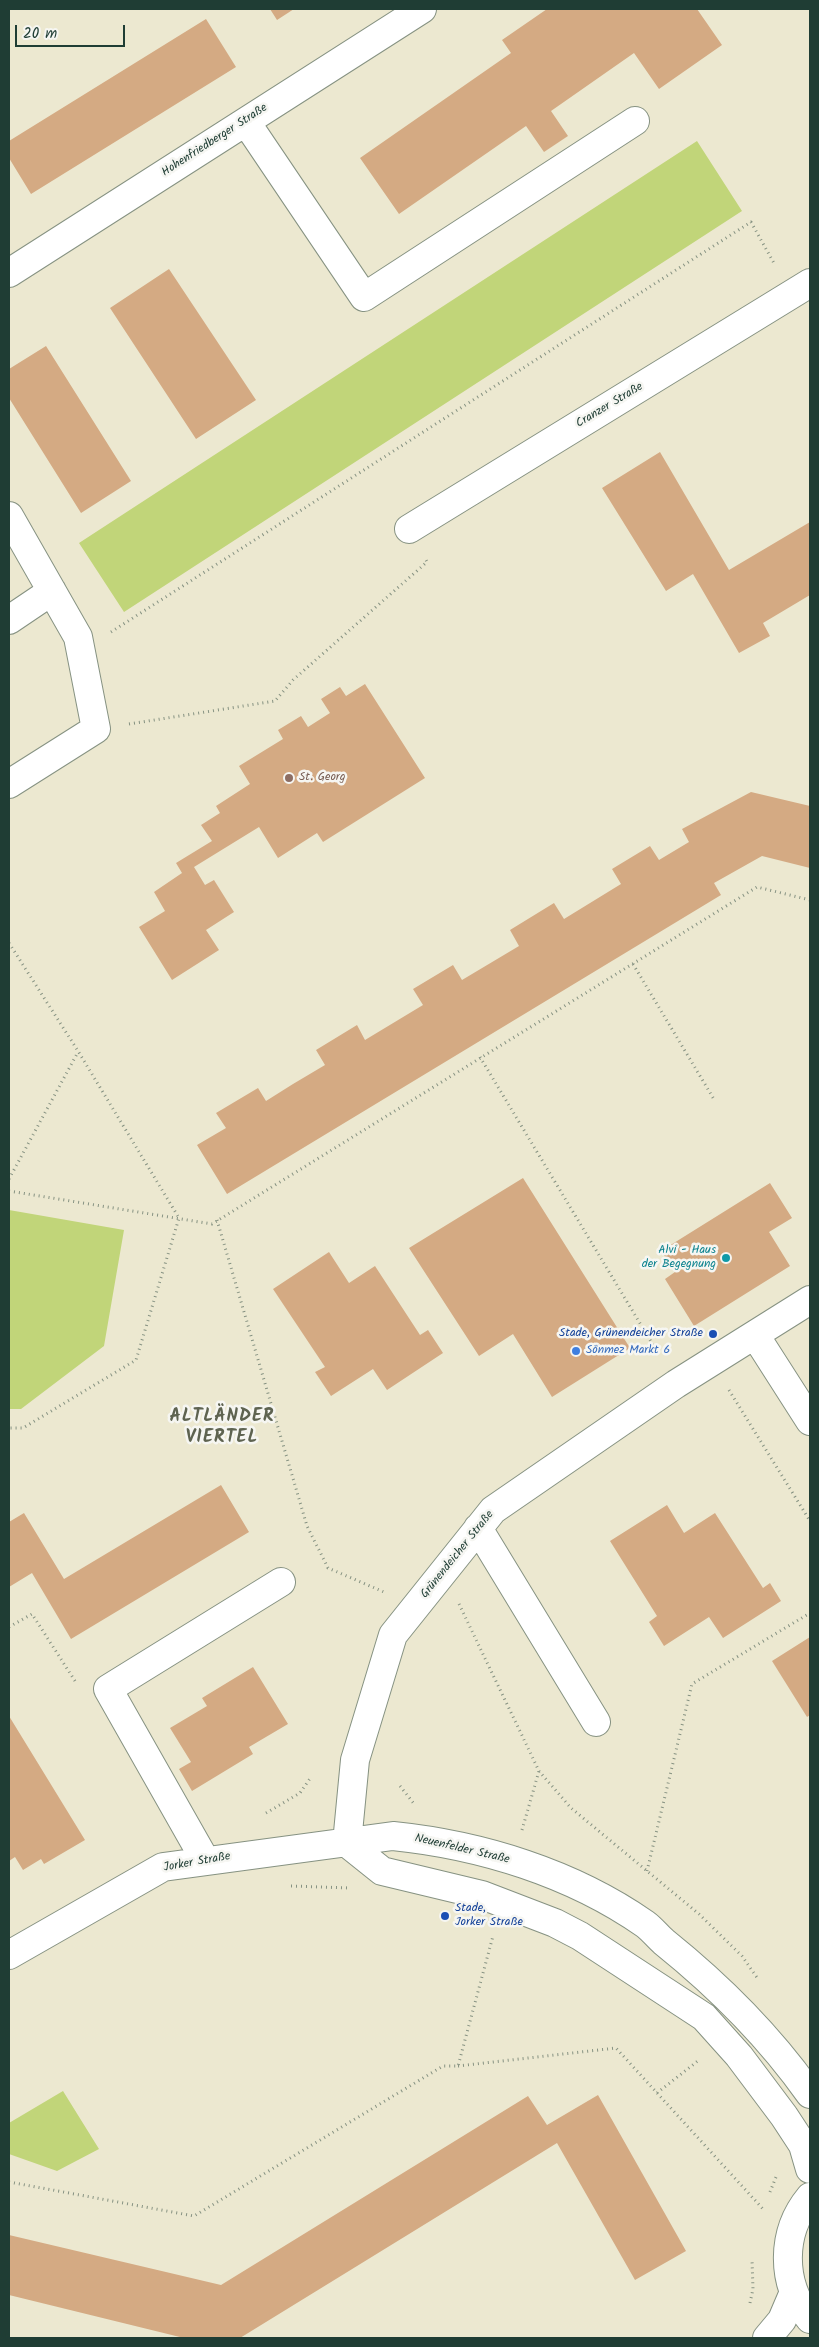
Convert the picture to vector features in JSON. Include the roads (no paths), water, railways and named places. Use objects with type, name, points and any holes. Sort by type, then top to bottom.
[{"type":"street","name":"Hohenfriedberger Straße","points":[[9,273],[422,9]]},
{"type":"street","points":[[246,122],[364,297],[635,121]]},
{"type":"street","name":"Cranzer Straße","points":[[409,528],[801,288]]},
{"type":"street","points":[[9,516],[78,637],[96,729],[9,784]]},
{"type":"street","points":[[9,620],[52,591]]},
{"type":"street","name":"Grünendeicher Straße","points":[[347,1844],[358,1751],[393,1635],[493,1510],[676,1384],[810,1300]]},
{"type":"street","points":[[754,1335],[810,1421]]},
{"type":"street","points":[[478,1528],[596,1722]]},
{"type":"street","points":[[204,1860],[108,1689],[281,1582]]},
{"type":"street","name":"Neuenfelder Straße","points":[[347,1844],[394,1836],[427,1839],[513,1861],[602,1899],[647,1926],[700,1970],[765,2036],[810,2094]]},
{"type":"street","points":[[347,1844],[382,1871],[482,1895],[555,1923],[580,1936],[704,2017],[739,2056],[784,2116],[806,2151],[810,2170]]},
{"type":"street","name":"Jorker Straße","points":[[9,1955],[163,1867],[204,1860],[347,1844]]},
{"type":"street","points":[[809,2194],[795,2220],[789,2239],[788,2266],[794,2292],[810,2319]]},
{"type":"street","points":[[767,2338],[788,2309],[794,2292]]},
{"type":"place","name":"St. Georg","points":[[289,778]]},
{"type":"place","name":"Alvi - Haus der Begegnung","points":[[726,1258]]},
{"type":"place","name":"Stade, Grünendeicher Straße","points":[[713,1334]]},
{"type":"place","name":"Sönmez Markt 6","points":[[576,1351]]},
{"type":"place","name":"Stade, Jorker Straße","points":[[445,1916]]},
{"type":"district","name":"ALTLÄNDER VIERTEL","points":[[222,1428]]}]
